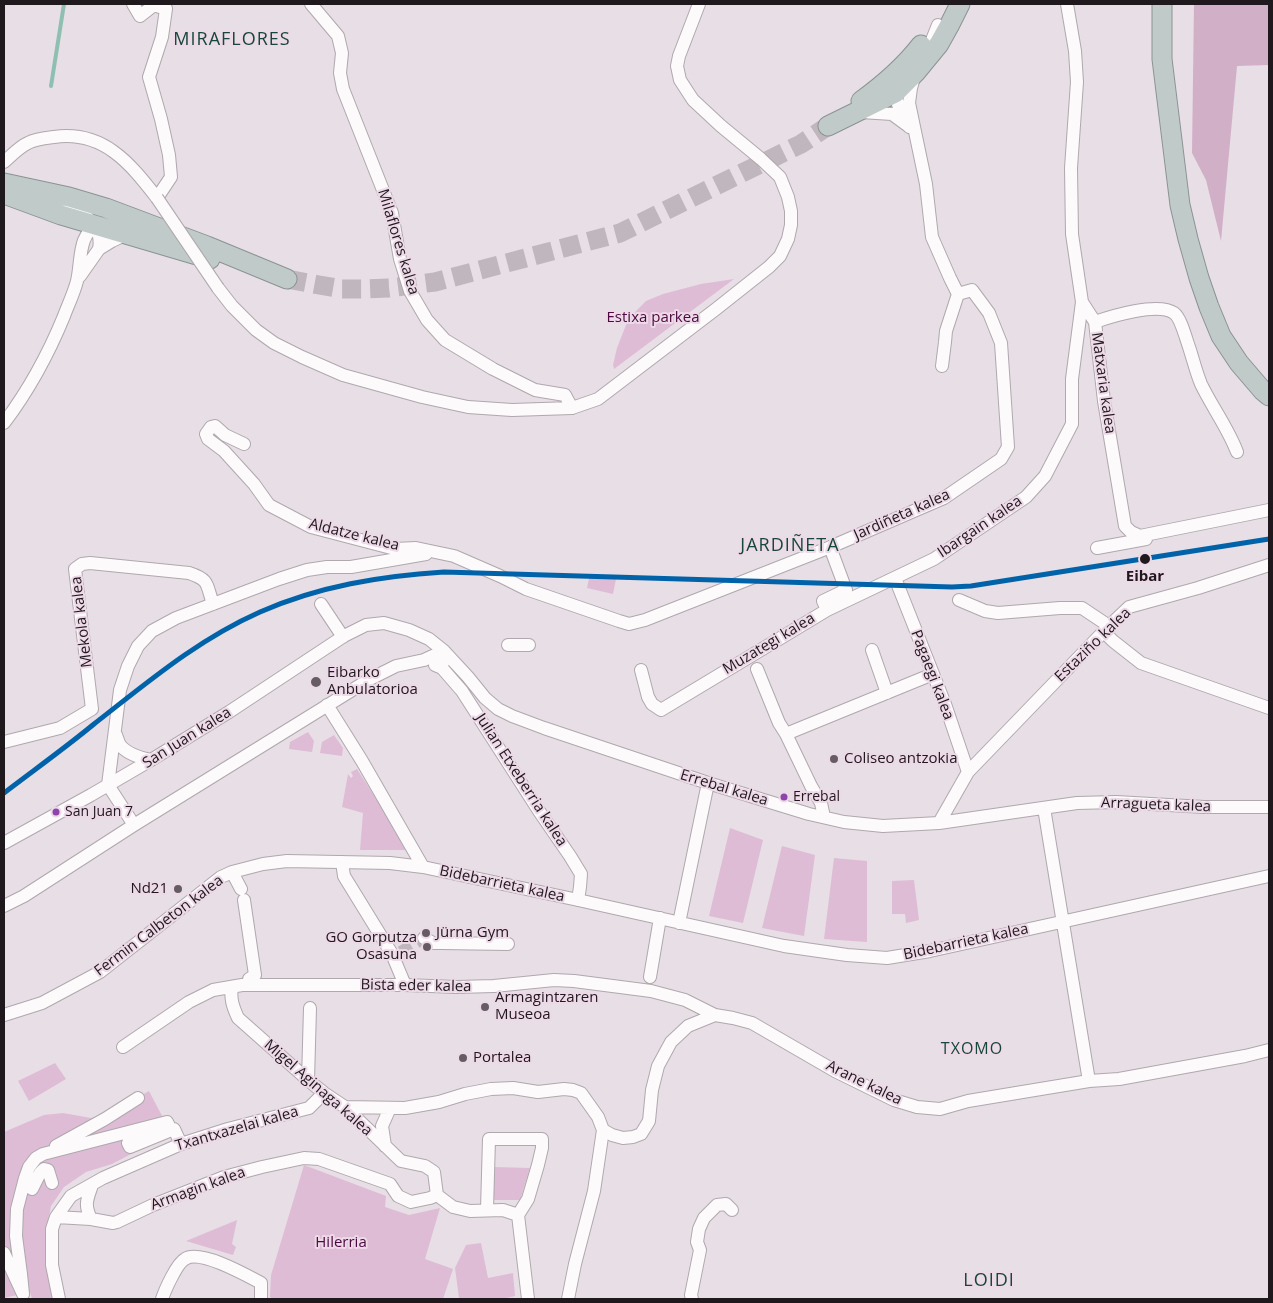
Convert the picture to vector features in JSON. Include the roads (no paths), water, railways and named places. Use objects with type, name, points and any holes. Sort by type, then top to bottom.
[{"type":"highway","points":[[952,4],[908,62],[873,93],[828,126],[895,93],[916,72],[939,44],[960,4]]},
{"type":"highway","points":[[1162,4],[1162,59],[1180,205],[1188,239],[1199,278],[1221,336],[1240,364],[1269,396]]},
{"type":"highway","points":[[4,183],[56,194],[106,208],[172,232],[287,279],[125,235],[61,215],[4,194]]},
{"type":"street","points":[[132,4],[140,16],[154,5],[166,9],[162,37],[149,77],[167,146],[171,177],[157,198]]},
{"type":"street","name":"Milaflores kalea","points":[[311,4],[338,36],[342,53],[340,73],[343,89],[392,212],[400,259],[410,291],[428,320],[445,340],[493,370],[535,390],[565,395],[572,408]]},
{"type":"street","points":[[4,162],[28,143],[46,138],[61,136],[79,137],[95,141],[109,148],[139,175],[157,198],[218,288],[232,306],[256,330],[274,343],[343,375],[422,397],[468,407],[512,410],[572,408],[598,399],[716,309],[769,267],[780,256],[788,239],[792,225],[791,211],[780,177],[693,100],[680,80],[677,66],[678,56],[699,4]]},
{"type":"street","name":"Matxaria kalea","points":[[1067,4],[1075,51],[1077,82],[1071,168],[1072,234],[1082,302],[1095,322],[1104,401],[1125,526],[1131,532],[1140,536],[1269,510]]},
{"type":"street","points":[[912,130],[900,108],[895,93],[900,78],[930,46],[938,24]]},
{"type":"street","points":[[916,72],[909,103],[912,130],[926,184],[932,237],[958,294],[946,331],[942,366]]},
{"type":"street","points":[[856,112],[892,114],[912,130]]},
{"type":"street","points":[[56,194],[90,219],[96,226],[99,232],[99,250]]},
{"type":"street","points":[[61,215],[76,230],[82,244]]},
{"type":"street","points":[[4,423],[36,376],[52,345],[77,281],[82,244],[87,233],[102,223],[109,223],[156,236],[164,237],[172,232]]},
{"type":"street","points":[[77,281],[99,250],[125,235]]},
{"type":"street","name":"Jardiñeta kalea","points":[[597,614],[629,624],[644,620],[830,547],[944,498],[1001,459],[1008,447],[1001,343],[989,313],[972,290],[958,294]]},
{"type":"street","name":"Ibargain kalea","points":[[827,610],[934,559],[1014,506],[1026,497],[1045,476],[1072,424],[1072,379],[1082,302]]},
{"type":"street","points":[[1095,322],[1145,309],[1164,309],[1174,313],[1180,323],[1201,383],[1232,439],[1237,452]]},
{"type":"street","name":"Aldatze kalea","points":[[244,444],[225,434],[215,426],[211,427],[206,434],[208,439],[224,451],[254,484],[269,505],[311,527],[395,549],[416,548],[454,556],[526,589],[597,614]]},
{"type":"street","points":[[1097,548],[1269,516]]},
{"type":"street","name":"Muzategi kalea","points":[[640,670],[641,696],[661,710],[827,610],[823,601],[846,590],[830,547]]},
{"type":"street","name":"Aldatze kalea","points":[[108,786],[120,690],[128,666],[138,646],[152,632],[176,618],[307,570],[327,567],[351,567],[436,552]]},
{"type":"street","name":"Mekola kalea","points":[[4,742],[60,728],[92,709],[75,569],[82,564],[90,562],[188,573],[205,581],[212,604]]},
{"type":"street","name":"Estaziño kalea","points":[[940,823],[971,768],[1129,607],[1198,588],[1269,565]]},
{"type":"street","name":"Pagaegi kalea","points":[[895,578],[971,768]]},
{"type":"street","points":[[959,600],[985,611],[998,613],[1082,608],[1106,629],[1113,642],[1141,663],[1269,708]]},
{"type":"street","points":[[321,604],[343,637]]},
{"type":"street","name":"Julian Etxeberria kalea","points":[[366,625],[384,623],[409,630],[429,639],[444,651],[485,698],[498,709],[544,728]]},
{"type":"street","name":"San Juan kalea","points":[[4,843],[108,786],[229,712],[343,637],[366,625]]},
{"type":"street","points":[[508,645],[528,644]]},
{"type":"street","points":[[872,650],[887,692]]},
{"type":"street","points":[[4,906],[24,896],[134,825],[370,679],[396,666],[424,660],[444,651]]},
{"type":"street","points":[[442,668],[444,651]]},
{"type":"street","name":"Julian Etxeberria kalea","points":[[424,660],[442,668],[462,690],[570,856],[580,874],[578,900]]},
{"type":"street","points":[[757,669],[779,723],[821,803],[824,817]]},
{"type":"street","points":[[786,734],[933,674]]},
{"type":"street","points":[[328,705],[423,867]]},
{"type":"street","name":"Errebal kalea","points":[[544,728],[708,783],[844,822],[883,826],[940,823]]},
{"type":"street","points":[[115,733],[121,746],[136,756],[151,760]]},
{"type":"street","points":[[679,923],[708,783]]},
{"type":"street","points":[[108,786],[134,825]]},
{"type":"street","name":"Arragueta kalea","points":[[940,823],[1077,803],[1116,802],[1204,807],[1269,807]]},
{"type":"street","points":[[1044,808],[1089,1081]]},
{"type":"street","name":"Bidebarrieta kalea","points":[[232,872],[264,864],[287,861],[390,863],[423,867],[784,946],[847,955],[887,958],[930,951],[1269,876]]},
{"type":"street","points":[[342,862],[344,876],[397,953],[405,985]]},
{"type":"street","points":[[232,872],[243,895],[255,975],[249,979],[249,984]]},
{"type":"street","name":"Fermin Calbeton kalea","points":[[4,1015],[42,1003],[100,972],[222,877],[232,872]]},
{"type":"street","points":[[650,977],[660,918]]},
{"type":"street","points":[[424,938],[433,943],[508,944]]},
{"type":"street","name":"Bista eder kalea","points":[[123,1047],[189,1002],[213,990],[249,984],[405,985],[457,988],[554,980],[574,981],[651,991],[685,1000],[715,1015]]},
{"type":"street","name":"Migel Aginaga kalea","points":[[232,987],[230,995],[238,1018],[308,1080],[345,1107],[401,1161],[425,1166],[434,1172],[437,1195]]},
{"type":"street","points":[[308,1080],[310,1008]]},
{"type":"street","points":[[603,1130],[622,1138],[641,1134],[649,1121],[652,1090],[658,1066],[671,1042],[688,1026],[715,1015]]},
{"type":"street","name":"Arane kalea","points":[[715,1015],[752,1023],[834,1071],[894,1100],[917,1107],[940,1109],[968,1101],[1089,1081],[1119,1079],[1269,1050]]},
{"type":"street","points":[[345,1107],[404,1108],[440,1102],[465,1094],[491,1089],[513,1088],[538,1092],[564,1089],[582,1093],[598,1117],[603,1130],[594,1190],[568,1299]]},
{"type":"street","name":"Txantxazelai kalea","points":[[59,1299],[52,1265],[52,1229],[56,1217],[71,1196],[103,1178],[181,1144],[228,1129],[309,1108],[324,1093]]},
{"type":"street","points":[[18,1297],[21,1274],[16,1236],[17,1209],[29,1167],[36,1158],[64,1140],[105,1119],[138,1098]]},
{"type":"street","points":[[385,1146],[382,1126],[390,1108]]},
{"type":"street","points":[[43,1154],[167,1122],[169,1126],[128,1144],[130,1147],[174,1130],[181,1144]]},
{"type":"street","points":[[487,1209],[489,1139],[542,1139],[542,1148],[528,1199],[518,1215],[528,1299]]},
{"type":"street","name":"Armagin kalea","points":[[95,1220],[118,1222],[153,1205],[224,1177],[304,1158],[319,1159],[390,1184],[398,1196],[411,1202],[437,1195]]},
{"type":"street","points":[[32,1189],[44,1169],[48,1170],[52,1183]]},
{"type":"street","points":[[92,1185],[86,1200],[86,1209],[95,1220]]},
{"type":"street","points":[[437,1195],[453,1207],[470,1210],[503,1210],[518,1215]]},
{"type":"street","points":[[692,1299],[691,1295],[700,1250],[697,1242],[699,1229],[704,1218],[717,1205],[726,1204],[732,1210]]},
{"type":"street","points":[[56,1217],[95,1220]]},
{"type":"street","points":[[4,1253],[18,1297]]},
{"type":"street","points":[[162,1299],[180,1264],[185,1259],[193,1256],[238,1270],[261,1283],[261,1299]]},
{"type":"waterway","points":[[51,86],[64,4]]},
{"type":"tunnel","points":[[287,279],[342,289],[389,288],[435,282],[620,233],[801,144],[828,126]]},
{"type":"tunnel","points":[[401,952],[424,938]]},
{"type":"place","name":"Eibar","points":[[1145,559]]},
{"type":"place","name":"Eibarko Anbulatorioa","points":[[316,682]]},
{"type":"place","name":"Coliseo antzokia","points":[[834,759]]},
{"type":"place","name":"Errebal","points":[[784,797]]},
{"type":"place","name":"San Juan 7","points":[[56,812]]},
{"type":"place","name":"Nd21","points":[[178,889]]},
{"type":"place","name":"Jürna Gym","points":[[426,933]]},
{"type":"place","name":"GO Gorputza Osasuna","points":[[427,947]]},
{"type":"place","name":"Armagintzaren Museoa","points":[[485,1007]]},
{"type":"place","name":"Portalea","points":[[463,1058]]},
{"type":"district","name":"MIRAFLORES","points":[[232,40]]},
{"type":"district","name":"JARDIÑETA","points":[[790,546]]},
{"type":"district","name":"TXOMO","points":[[972,1049]]},
{"type":"district","name":"LOIDI","points":[[989,1281]]},
{"type":"park label","name":"Estixa parkea","points":[[653,318]]},
{"type":"park label","name":"Hilerria","points":[[341,1243]]}]
